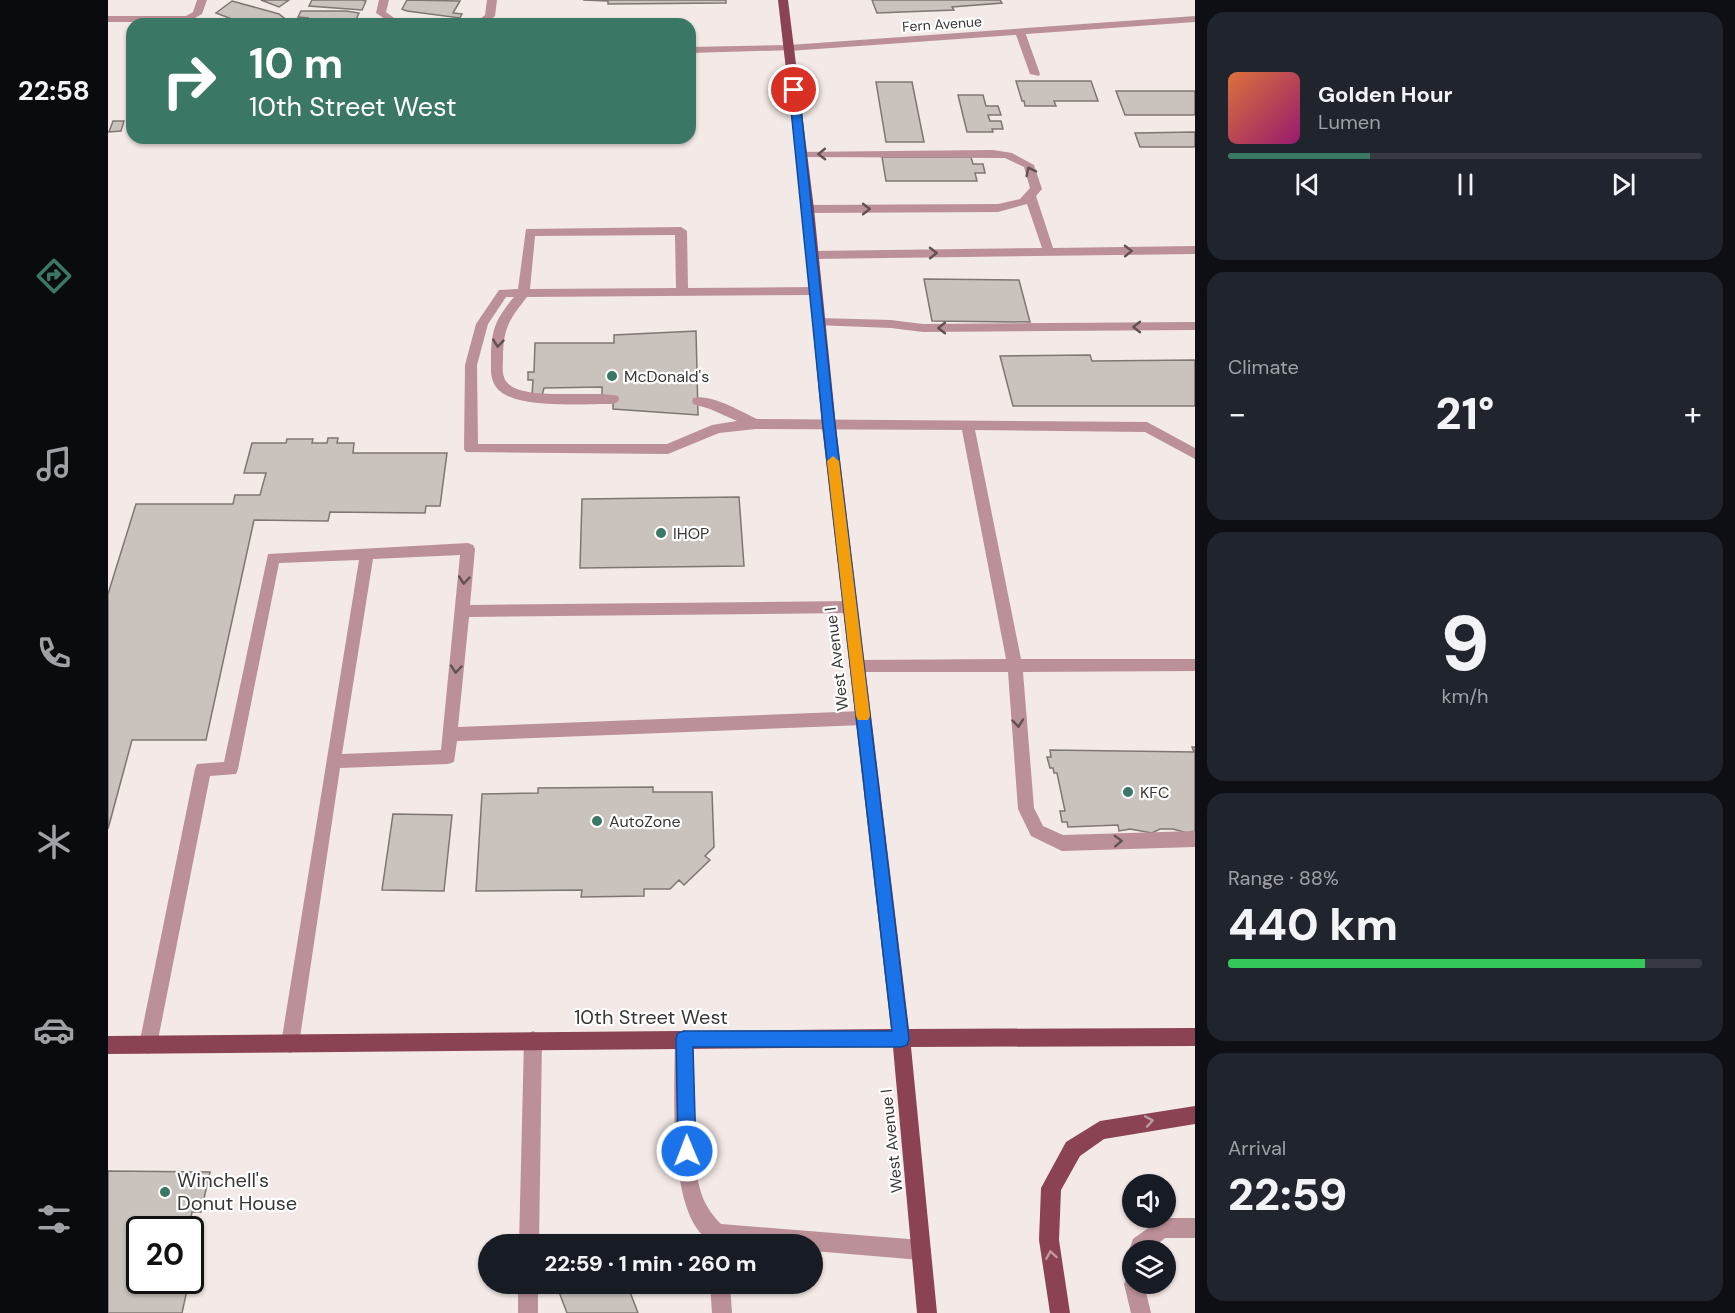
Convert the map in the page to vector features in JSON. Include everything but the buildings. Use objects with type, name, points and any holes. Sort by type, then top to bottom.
[{"type":"main road","name":"West Avenue I","points":[[783,0],[808,209],[856,666],[901,1039],[927,1313]]},
{"type":"main road","name":"10th Street West","points":[[108,1046],[684,1039],[1195,1037]]},
{"type":"main road","points":[[1060,1313],[1048,1240],[1051,1188],[1073,1149],[1100,1130],[1195,1116]]},
{"type":"street","points":[[190,18],[197,14],[202,0]]},
{"type":"street","points":[[384,0],[381,14],[387,18]]},
{"type":"street","points":[[488,18],[490,16],[492,0]]},
{"type":"street","points":[[108,19],[126,19]]},
{"type":"street","name":"Fern Avenue","points":[[696,50],[789,48],[1195,19]]},
{"type":"street","points":[[1020,32],[1035,74]]},
{"type":"street","points":[[801,154],[1008,155],[1029,165],[1036,189],[1030,196],[1015,205],[998,208],[808,209]]},
{"type":"street","points":[[1030,196],[1049,252]]},
{"type":"street","points":[[613,399],[524,398],[502,386],[496,377],[502,320],[524,293],[530,232],[681,231],[682,292]]},
{"type":"street","points":[[812,255],[1195,250]]},
{"type":"street","points":[[816,291],[503,293],[482,324],[471,365],[471,449],[668,449],[717,428],[756,424],[1147,427],[1195,454]]},
{"type":"street","points":[[819,322],[891,324],[924,328],[1195,326]]},
{"type":"street","points":[[698,401],[714,405],[756,424]]},
{"type":"street","points":[[968,426],[1015,665],[1017,715],[1026,809],[1036,831],[1062,843],[1195,839]]},
{"type":"street","points":[[148,1045],[203,769],[230,769],[273,558],[468,549],[448,757],[333,761]]},
{"type":"street","points":[[290,1044],[367,555]]},
{"type":"street","points":[[461,611],[850,607]]},
{"type":"street","points":[[856,666],[1195,665]]},
{"type":"street","points":[[450,734],[863,718]]},
{"type":"street","points":[[684,1039],[689,1184],[699,1212],[713,1234]]},
{"type":"street","points":[[529,1234],[533,1041]]},
{"type":"street","points":[[1147,1240],[1162,1228],[1195,1228]]},
{"type":"street","points":[[823,1245],[921,1250]]},
{"type":"street","points":[[528,1294],[528,1313]]},
{"type":"street","points":[[721,1294],[722,1313]]},
{"type":"street","points":[[1136,1294],[1141,1313]]},
{"type":"slow traffic","points":[[833,461],[863,716]]},
{"type":"place","name":"McDonald's","points":[[612,376]]},
{"type":"place","name":"IHOP","points":[[661,533]]},
{"type":"place","name":"KFC","points":[[1128,792]]},
{"type":"place","name":"AutoZone","points":[[597,821]]},
{"type":"place","name":"Winchell's Donut House","points":[[165,1192]]},
{"type":"route","points":[[687,1151],[684,1039],[901,1039],[856,666],[794,90]]}]
